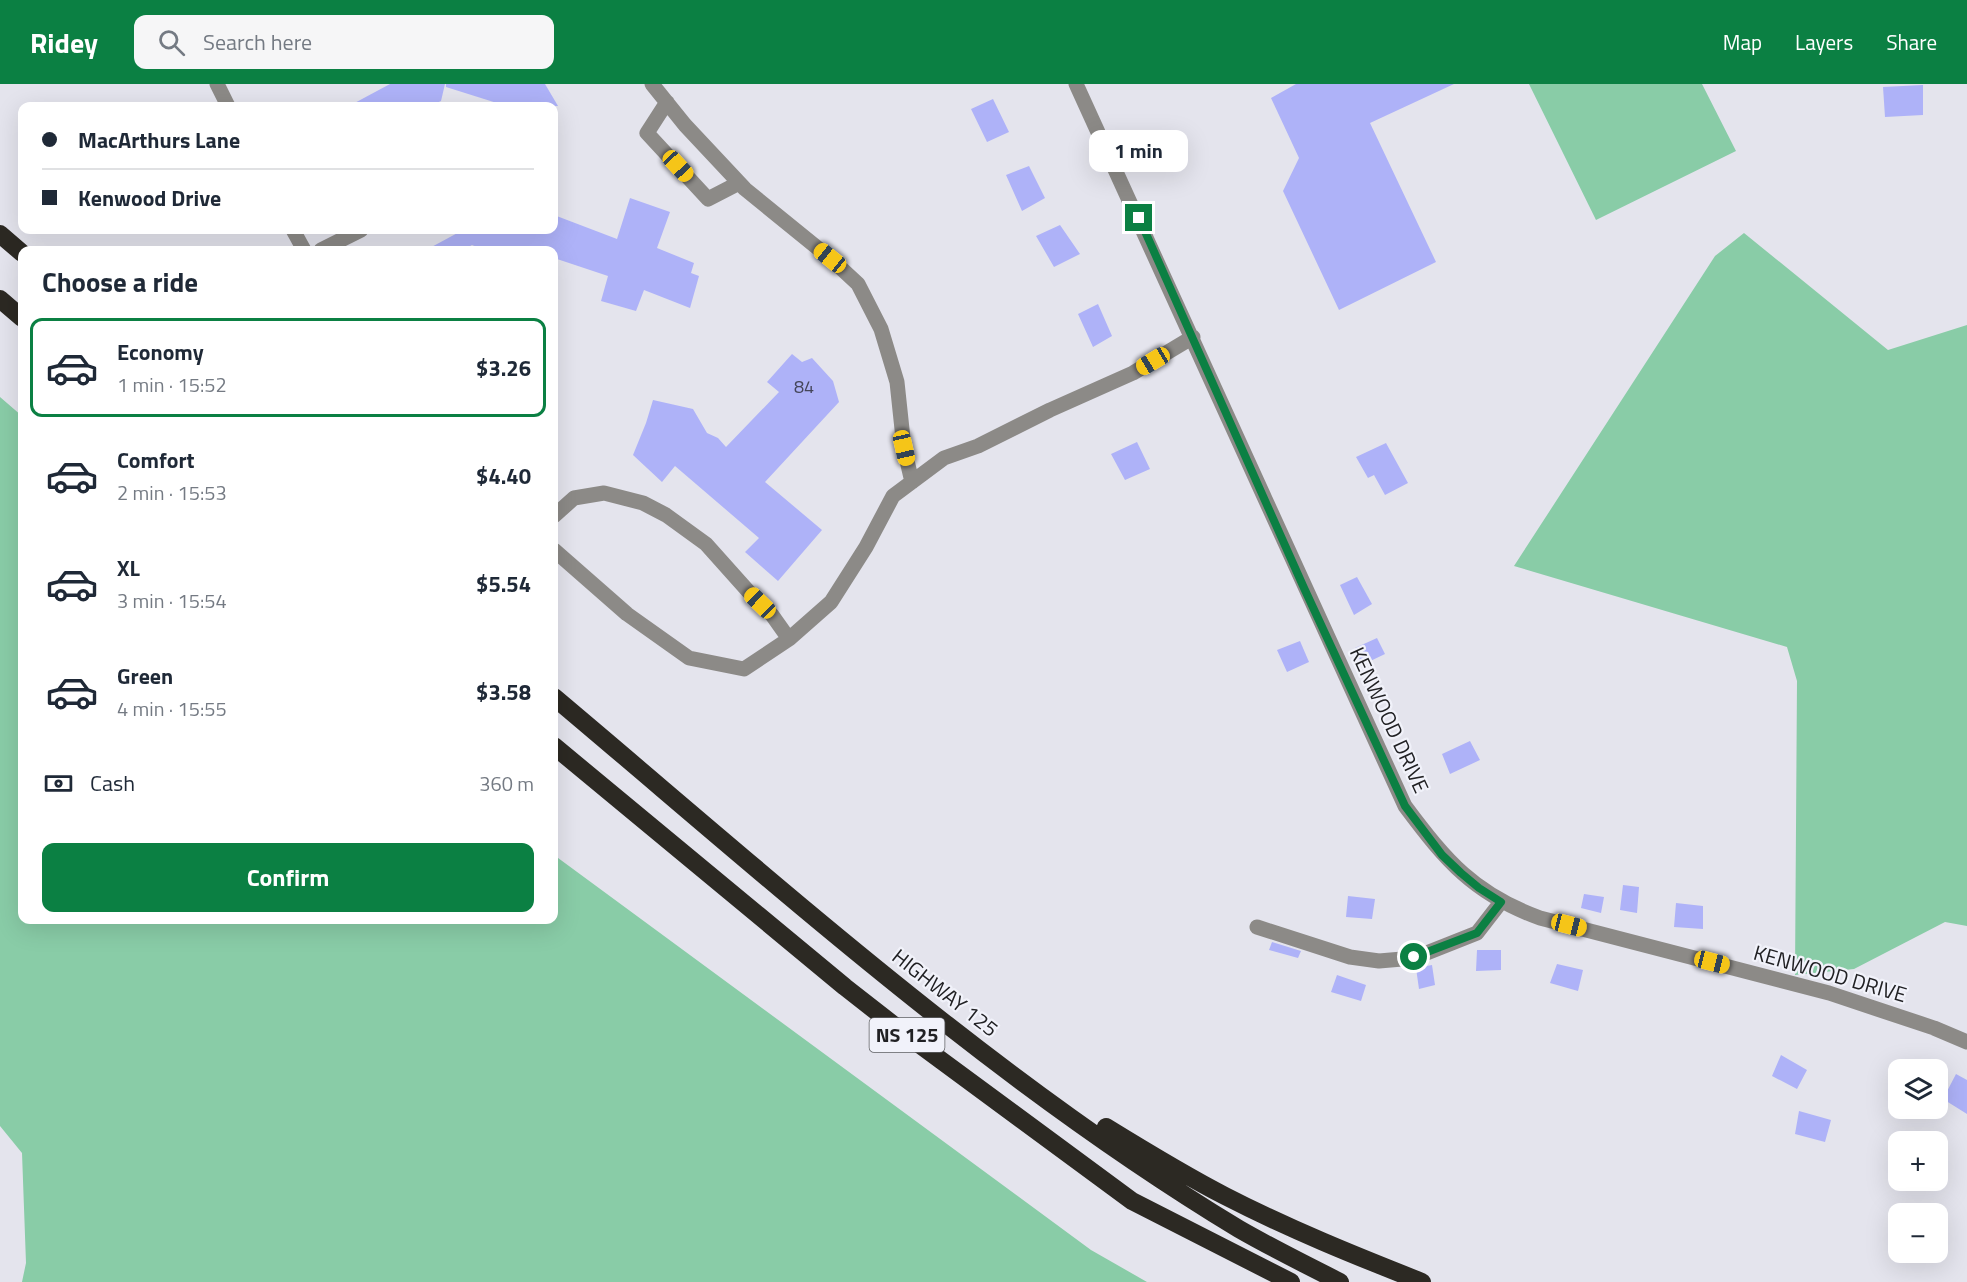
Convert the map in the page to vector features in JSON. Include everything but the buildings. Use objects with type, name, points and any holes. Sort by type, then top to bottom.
[{"type":"highway","points":[[0,234],[18,249]]},
{"type":"highway","points":[[0,299],[18,315]]},
{"type":"highway","name":"HIGHWAY 125","points":[[558,700],[788,894],[989,1056],[1084,1126],[1187,1195],[1240,1229],[1340,1282]]},
{"type":"highway","name":"NS 125","points":[[558,749],[845,987],[1122,1194],[1291,1282]]},
{"type":"highway","points":[[989,1056],[1209,1188],[1316,1238],[1422,1282]]},
{"type":"street","points":[[216,84],[226,102]]},
{"type":"street","points":[[652,84],[685,125],[740,183],[858,284],[881,329],[897,382],[904,448],[912,482]]},
{"type":"street","name":"KENWOOD DRIVE","points":[[1076,84],[1405,806],[1442,855],[1479,888],[1501,902],[1540,918],[1829,993],[1917,1021],[1967,1042]]},
{"type":"street","points":[[667,102],[647,133],[708,199],[740,183]]},
{"type":"street","points":[[329,246],[353,234]]},
{"type":"street","points":[[558,554],[627,614],[689,658],[744,669],[789,639],[831,602],[866,547],[893,496],[944,458],[978,446],[1133,372],[1193,337]]},
{"type":"street","points":[[558,512],[574,498],[604,493],[643,503],[666,515],[706,544],[772,615],[789,639]]},
{"type":"street","points":[[1257,927],[1350,957],[1372,961],[1393,961],[1414,957],[1477,933],[1501,902]]},
{"type":"green space","points":[[1529,84],[1702,84],[1736,151],[1596,220]]},
{"type":"green space","points":[[1744,233],[1888,350],[1967,325],[1967,926],[1945,922],[1854,969],[1795,975],[1797,681],[1787,647],[1514,566],[1715,256]]},
{"type":"green space","points":[[0,397],[18,413],[18,924],[558,924],[558,858],[1091,1250],[1147,1282],[22,1282],[26,1263],[22,1153],[0,1126]]},
{"type":"route","points":[[1139,218],[1304,588],[1405,806],[1442,855],[1479,888],[1501,902],[1477,933],[1414,957]]}]
